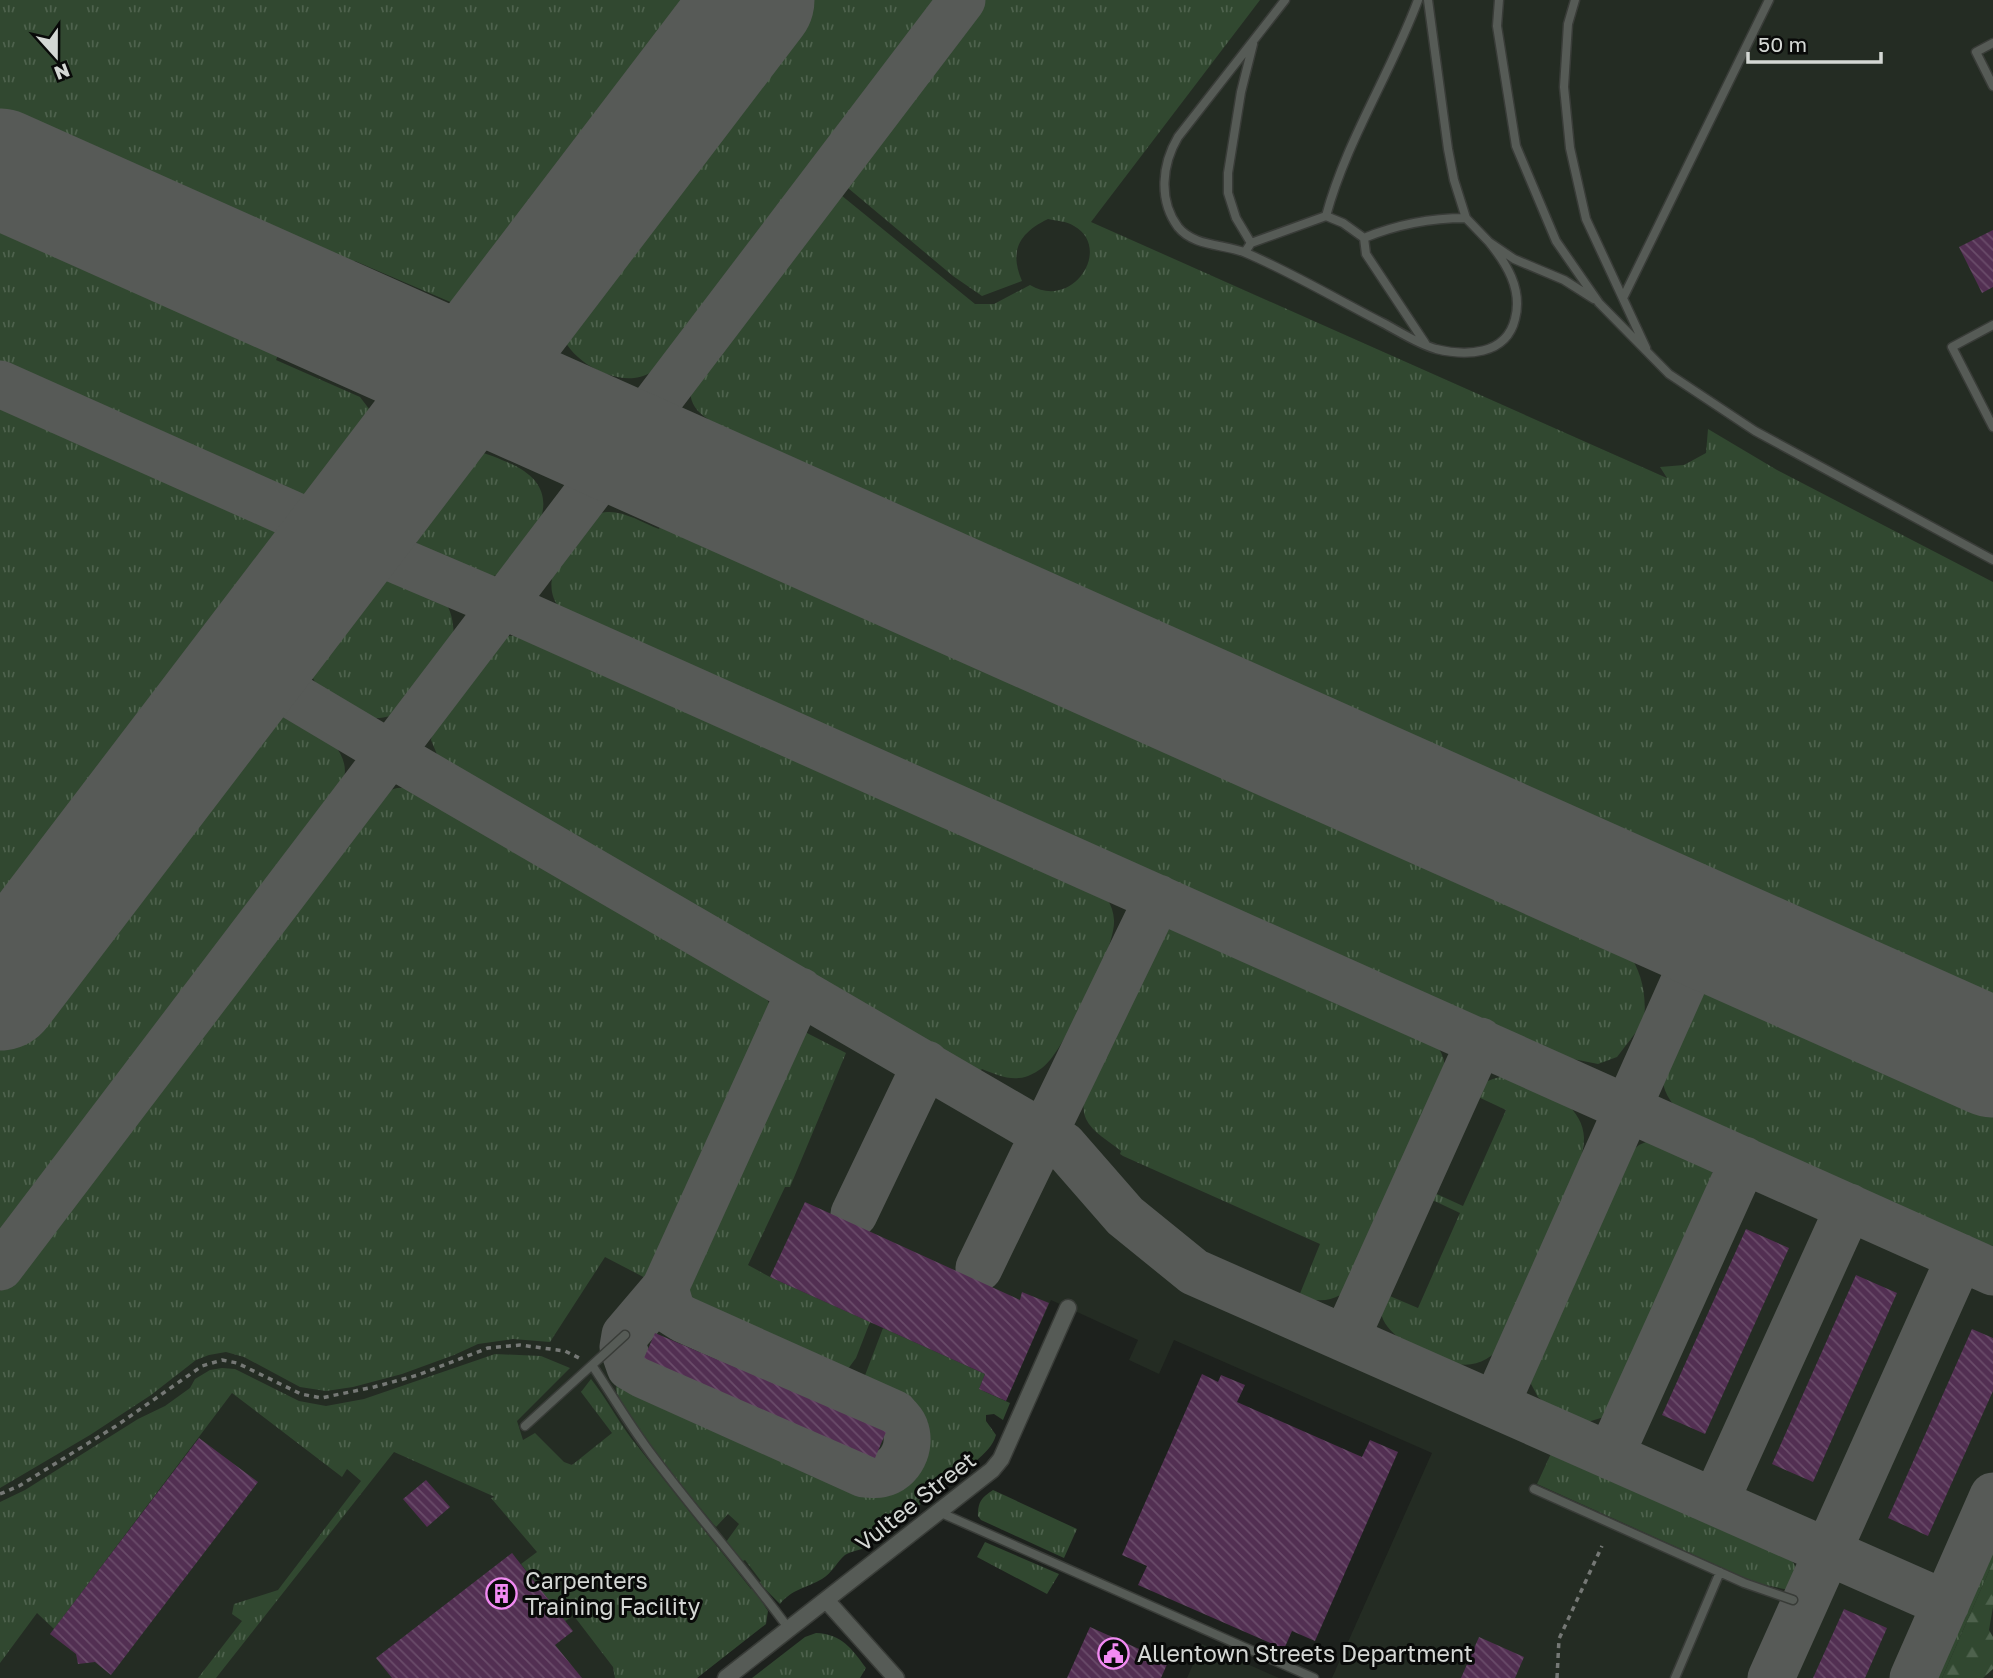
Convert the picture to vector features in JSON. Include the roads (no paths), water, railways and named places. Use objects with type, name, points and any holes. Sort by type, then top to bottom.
[{"type":"street","name":"Vultee Street","points":[[726,1678],[992,1470],[1000,1459],[1068,1308]]},
{"type":"street","points":[[826,1600],[896,1678]]},
{"type":"lane","points":[[1285,0],[1169,152],[1165,170],[1167,204],[1179,229],[1192,238],[1245,252],[1433,348],[1471,354],[1486,351],[1508,333],[1515,320],[1515,290],[1509,269],[1489,242],[1466,218],[1454,180],[1428,0]]},
{"type":"lane","points":[[1326,216],[1333,191],[1418,0]]},
{"type":"lane","points":[[1499,0],[1497,26],[1516,146],[1556,241],[1599,303],[1669,374],[1755,431],[1993,560]]},
{"type":"lane","points":[[1575,0],[1568,24],[1564,88],[1570,148],[1586,219],[1649,354]]},
{"type":"lane","points":[[1623,299],[1769,0]]},
{"type":"lane","points":[[1251,243],[1237,218],[1228,193],[1228,173],[1241,92],[1255,38]]},
{"type":"lane","points":[[1993,43],[1976,52],[1993,86]]},
{"type":"lane","points":[[1245,252],[1251,243],[1326,216],[1343,223],[1364,238],[1366,254],[1426,345]]},
{"type":"lane","points":[[1364,238],[1390,228],[1434,218],[1466,218]]},
{"type":"lane","points":[[1489,242],[1514,259],[1564,280],[1599,303]]},
{"type":"lane","points":[[1993,325],[1952,347],[1993,427]]},
{"type":"lane","points":[[525,1426],[625,1335]]},
{"type":"lane","points":[[592,1365],[653,1457],[757,1585],[789,1629]]},
{"type":"lane","points":[[1534,1489],[1720,1572],[1793,1600]]},
{"type":"lane","points":[[939,1512],[1314,1678]]},
{"type":"lane","points":[[1675,1678],[1720,1572]]},
{"type":"place","name":"Carpenters Training Facility","points":[[502,1593]]},
{"type":"place","name":"Allentown Streets Department","points":[[1114,1653]]}]
